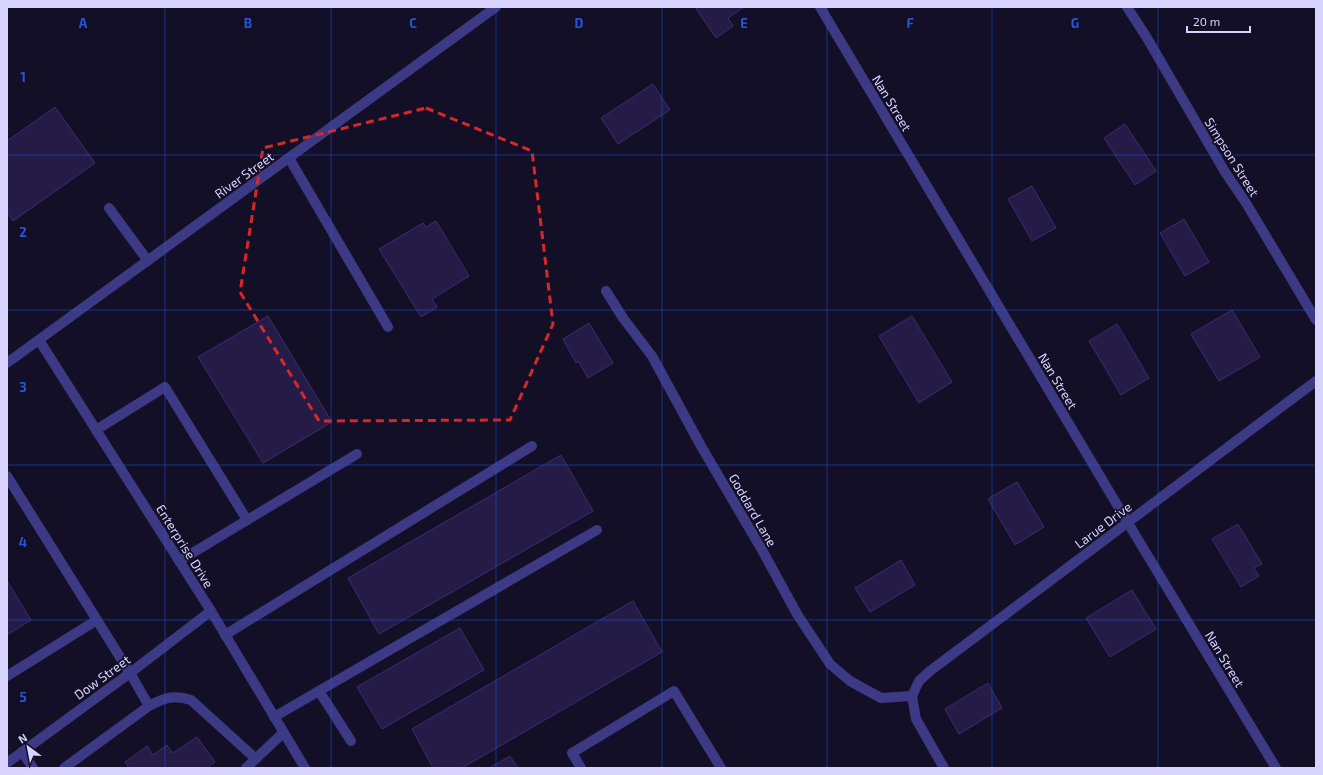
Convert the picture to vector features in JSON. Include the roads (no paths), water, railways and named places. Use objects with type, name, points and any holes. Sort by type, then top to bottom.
[{"type":"street","name":"River Street","points":[[7,363],[496,7]]},
{"type":"street","name":"Nan Street","points":[[820,7],[1276,768]]},
{"type":"street","name":"Simpson Street","points":[[1127,7],[1147,38],[1225,172],[1246,203],[1316,320]]},
{"type":"street","points":[[289,158],[388,326]]},
{"type":"street","points":[[110,208],[148,260]]},
{"type":"street","name":"Goddard Lane","points":[[606,291],[623,318],[652,356],[701,446],[762,550],[797,614],[830,664],[850,681],[881,698],[912,696]]},
{"type":"street","name":"Enterprise Drive","points":[[39,340],[211,611],[305,768]]},
{"type":"street","name":"Larue Drive","points":[[912,696],[919,681],[930,671],[1316,381]]},
{"type":"street","points":[[96,430],[166,387],[247,520]]},
{"type":"street","points":[[225,635],[532,446]]},
{"type":"street","points":[[179,561],[357,454]]},
{"type":"street","points":[[7,476],[149,706]]},
{"type":"street","points":[[274,717],[597,530]]},
{"type":"street","name":"Dow Street","points":[[7,763],[130,673],[211,611]]},
{"type":"street","points":[[7,676],[97,620]]},
{"type":"street","points":[[319,691],[351,741]]},
{"type":"street","points":[[581,768],[572,753],[674,691],[721,768]]},
{"type":"street","points":[[64,768],[149,706],[162,699],[180,696],[191,700],[256,759]]},
{"type":"street","points":[[912,696],[916,719],[944,768]]},
{"type":"street","points":[[246,768],[283,733]]},
{"type":"street","points":[[22,752],[33,768]]}]
